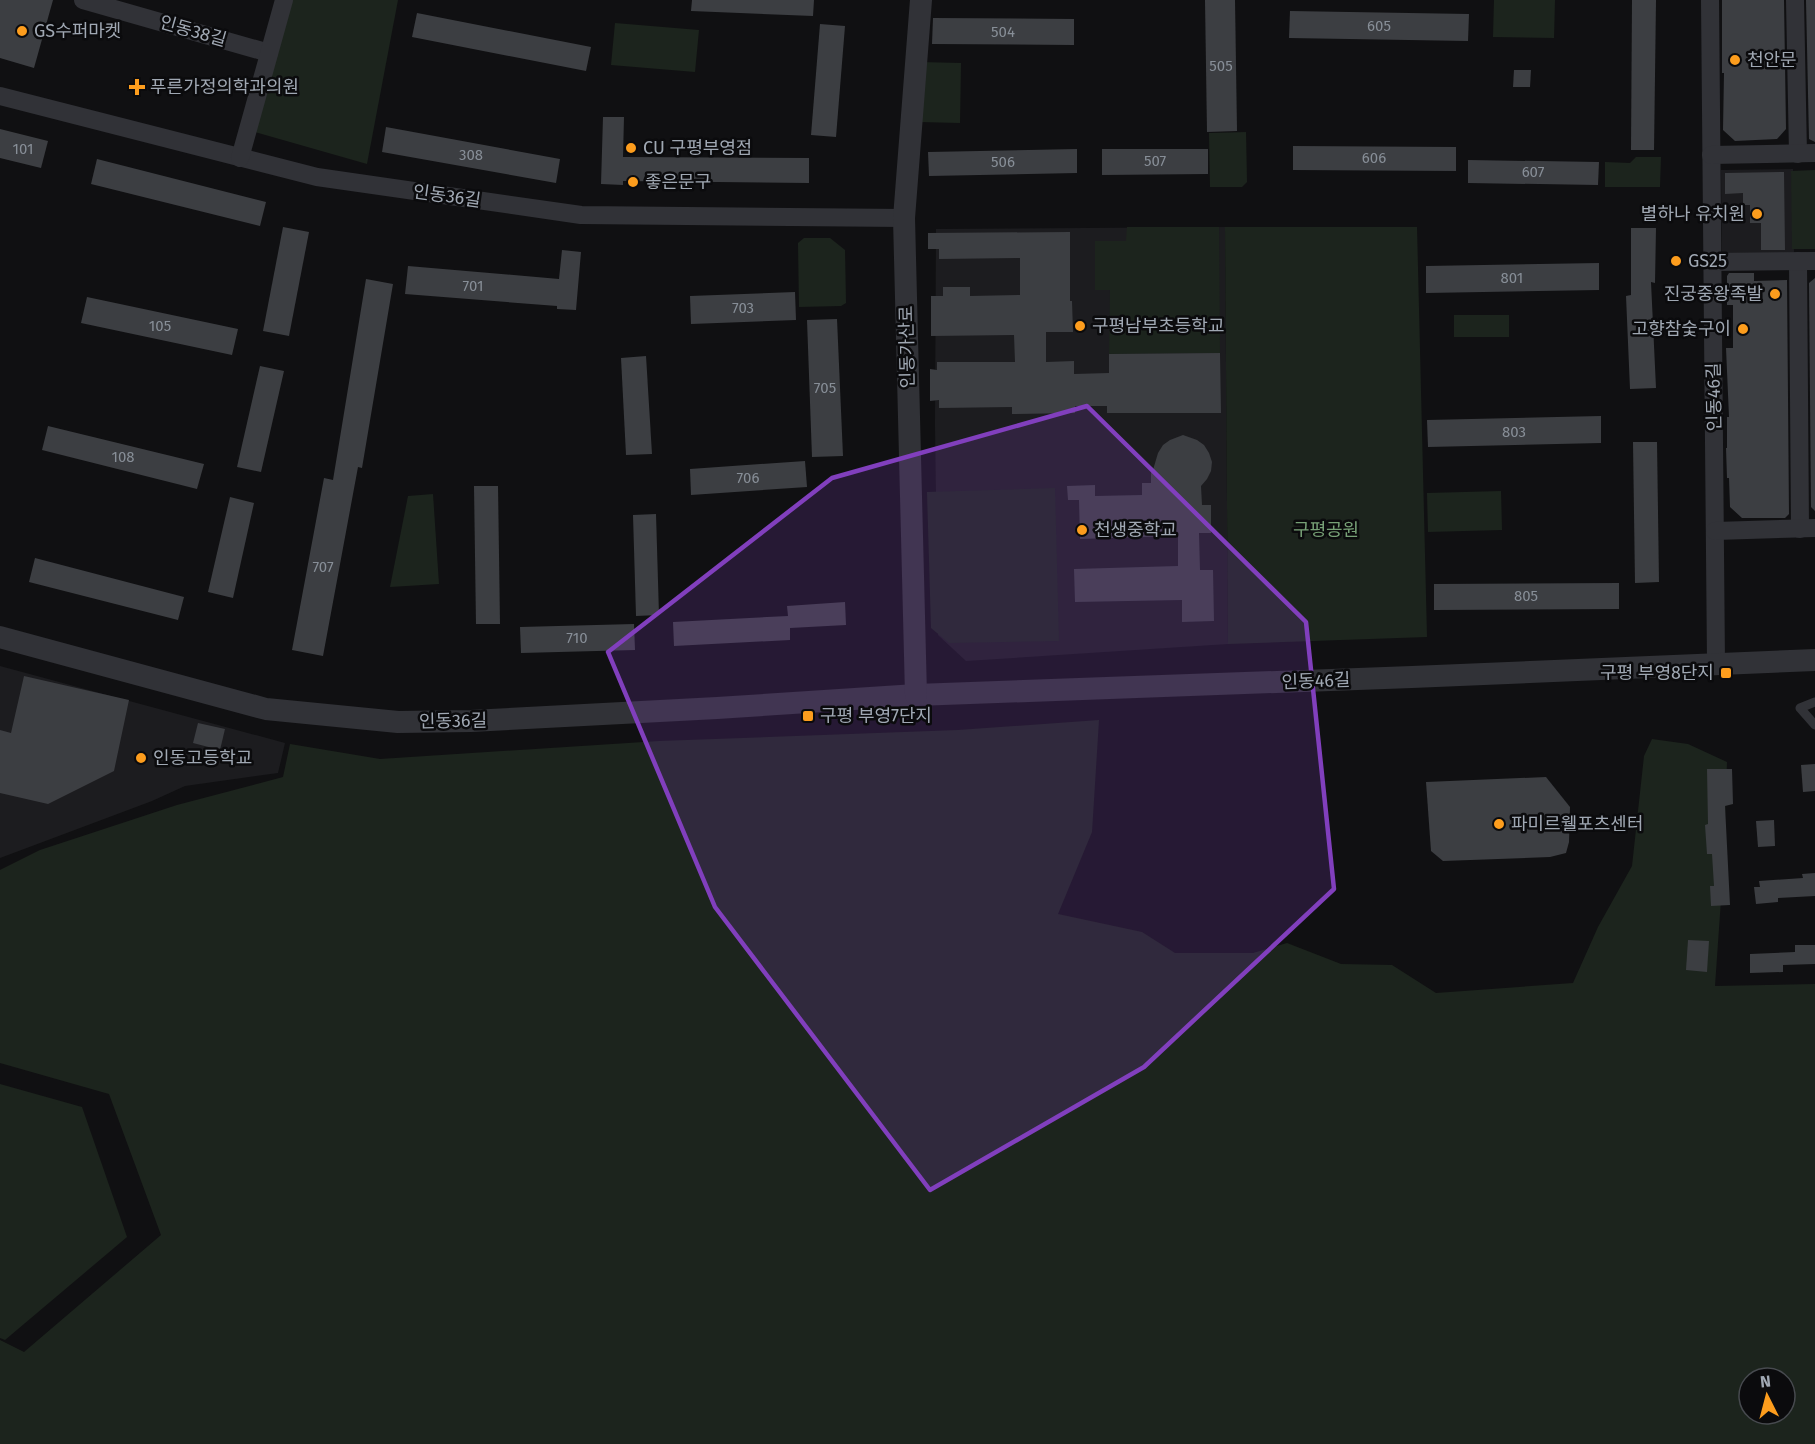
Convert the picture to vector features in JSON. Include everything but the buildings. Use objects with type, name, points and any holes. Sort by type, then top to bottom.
[{"type":"street","name":"인동38길","points":[[83,0],[269,53]]},
{"type":"street","points":[[240,158],[284,0]]},
{"type":"street","name":"인동가산로","points":[[915,695],[904,218],[921,0]]},
{"type":"street","name":"인동46길","points":[[1710,0],[1716,663]]},
{"type":"street","points":[[1711,155],[1806,154],[1796,0]]},
{"type":"street","name":"인동36길","points":[[0,96],[317,177],[581,214],[904,218]]},
{"type":"street","points":[[1712,262],[1807,261],[1808,529],[1715,531]]},
{"type":"street","name":"인동36길","points":[[0,637],[266,709],[398,722],[483,721],[915,695]]},
{"type":"street","name":"인동46길","points":[[915,695],[1412,678],[1815,660]]},
{"type":"lane","points":[[1815,702],[1800,708],[1815,725]]},
{"type":"highlighted area","points":[[1087,406],[1306,622],[1334,889],[1144,1067],[930,1190],[715,907],[608,652],[832,478]]},
{"type":"shaded area","name":"별하나 유치원","points":[[1793,169],[1794,257],[1722,258],[1721,170]]},
{"type":"shaded area","points":[[1225,227],[1228,644],[966,661],[938,635],[935,425],[936,229]]},
{"type":"shaded area","name":"인동고등학교","points":[[0,666],[285,743],[278,773],[185,786],[152,801],[0,858]]},
{"type":"green space","points":[[281,0],[398,0],[367,164],[248,130]]},
{"type":"green space","points":[[1494,0],[1555,0],[1554,38],[1493,37]]},
{"type":"green space","points":[[615,23],[699,30],[695,72],[611,65]]},
{"type":"green space","points":[[920,62],[961,63],[960,123],[919,122]]},
{"type":"green space","points":[[1246,132],[1247,182],[1242,187],[1210,187],[1209,133]]},
{"type":"green space","points":[[1636,157],[1661,157],[1660,187],[1605,187],[1605,162],[1630,163]]},
{"type":"green space","points":[[1815,170],[1815,249],[1792,249],[1791,171]]},
{"type":"green space","points":[[1127,227],[1219,227],[1220,353],[1109,354],[1110,290],[1095,290],[1095,241],[1126,241]]},
{"type":"green space","name":"구평공원","points":[[1225,227],[1417,227],[1427,637],[1228,644]]},
{"type":"green space","points":[[804,238],[830,238],[845,250],[846,303],[841,306],[799,307],[798,243]]},
{"type":"green space","points":[[1454,315],[1509,315],[1509,337],[1454,337]]},
{"type":"green space","points":[[1055,488],[1059,641],[949,643],[931,628],[927,492]]},
{"type":"green space","points":[[1501,491],[1502,530],[1428,532],[1427,493]]},
{"type":"green space","points":[[433,494],[439,584],[390,587],[408,496]]},
{"type":"green space","points":[[1099,720],[1092,832],[1058,914],[1142,932],[1175,953],[1253,953],[1287,943],[1341,964],[1392,965],[1436,993],[1573,983],[1598,927],[1632,866],[1644,756],[1652,739],[1688,744],[1727,762],[1723,871],[1715,986],[1815,984],[1815,1444],[0,1444],[0,1340],[24,1352],[161,1235],[109,1094],[0,1063],[0,870],[40,850],[177,805],[283,777],[290,744],[380,759],[659,741],[958,730]]},
{"type":"green space","points":[[0,1084],[82,1107],[127,1237],[5,1340],[0,1338]]},
{"type":"place","name":"GS수퍼마켓","points":[[22,31]]},
{"type":"place","name":"천안문","points":[[1735,60]]},
{"type":"place","name":"푸른가정의학과의원","points":[[137,87]]},
{"type":"place","name":"CU 구평부영점","points":[[631,148]]},
{"type":"place","name":"좋은문구","points":[[633,182]]},
{"type":"place","name":"별하나 유치원","points":[[1757,214]]},
{"type":"place","name":"GS25","points":[[1676,261]]},
{"type":"place","name":"진궁중왕족발","points":[[1775,294]]},
{"type":"place","name":"구평남부초등학교","points":[[1080,326]]},
{"type":"place","name":"고향참숯구이","points":[[1743,329]]},
{"type":"place","name":"천생중학교","points":[[1082,530]]},
{"type":"place","name":"구평 부영8단지","points":[[1726,673]]},
{"type":"place","name":"구평 부영7단지","points":[[808,716]]},
{"type":"place","name":"인동고등학교","points":[[141,758]]},
{"type":"place","name":"파미르웰포츠센터","points":[[1499,824]]}]
